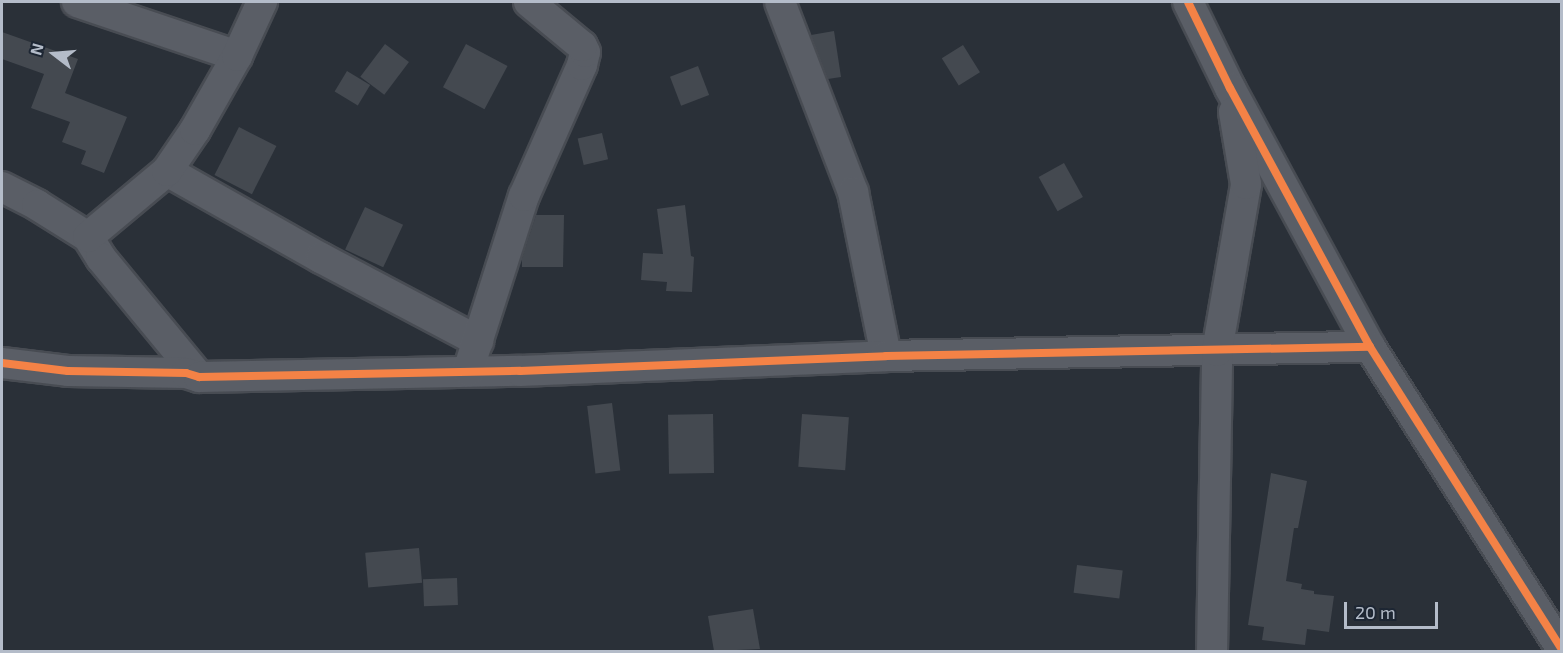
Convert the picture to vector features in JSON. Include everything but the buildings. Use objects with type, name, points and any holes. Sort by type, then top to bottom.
[{"type":"street","points":[[77,2],[237,56]]},
{"type":"street","points":[[88,237],[167,171],[195,130],[237,56],[262,2]]},
{"type":"street","points":[[468,371],[524,196],[582,65],[585,52],[582,46],[529,2]]},
{"type":"street","points":[[780,2],[853,192],[886,356]]},
{"type":"street","points":[[1188,2],[1230,88],[1370,347],[1562,649]]},
{"type":"street","points":[[1212,651],[1217,351],[1246,184],[1230,88]]},
{"type":"street","points":[[167,171],[321,258],[478,341]]},
{"type":"street","points":[[2,187],[37,205],[88,237],[101,258],[198,377]]},
{"type":"street","points":[[2,363],[68,371],[186,373],[198,377],[468,371],[886,356],[1370,347]]},
{"type":"cycle path","points":[[1188,2],[1230,88],[1370,347],[1562,649]]},
{"type":"cycle path","points":[[2,363],[68,371],[186,373],[199,377],[520,371],[886,356],[1370,347]]}]
